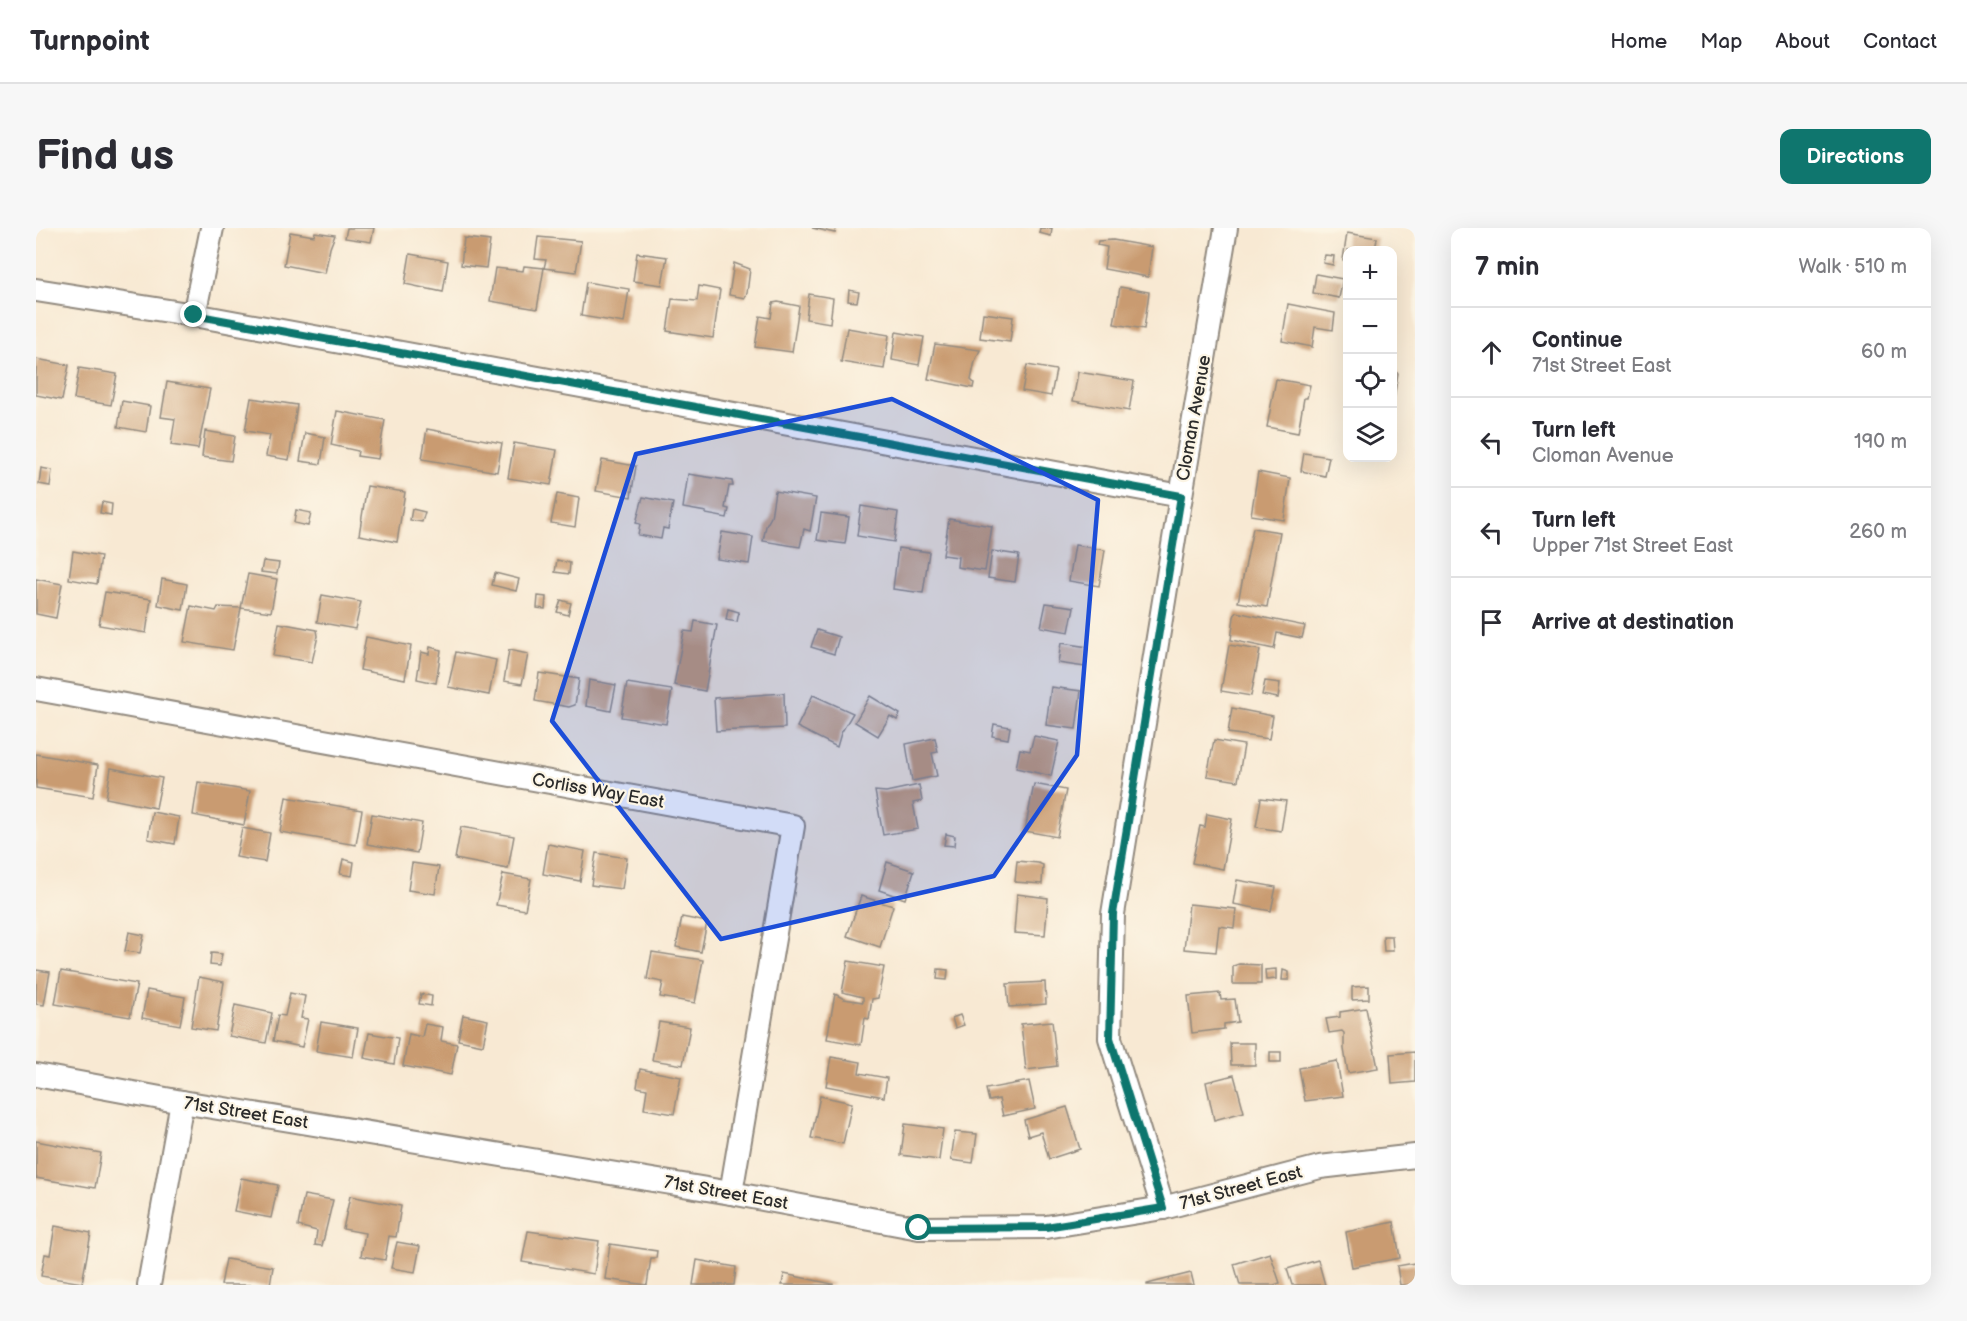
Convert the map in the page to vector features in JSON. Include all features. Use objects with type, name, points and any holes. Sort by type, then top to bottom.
[{"type":"street","points":[[194,315],[212,228]]},
{"type":"street","name":"Cloman Avenue","points":[[1163,1208],[1110,1038],[1113,914],[1226,228]]},
{"type":"street","points":[[36,290],[194,315],[1181,496]]},
{"type":"street","name":"Corliss Way East","points":[[36,689],[793,826],[731,1193]]},
{"type":"street","name":"71st Street East","points":[[36,1075],[182,1102],[731,1193],[919,1228],[1046,1227],[1163,1208],[1320,1167],[1415,1156]]},
{"type":"street","points":[[149,1285],[182,1102]]},
{"type":"highlighted area","points":[[892,399],[1098,500],[1077,755],[994,876],[721,939],[552,721],[636,454]]},
{"type":"building","points":[[347,228],[374,228],[371,242],[345,238]]},
{"type":"building","points":[[812,228],[836,228],[835,233]]},
{"type":"building","points":[[1040,228],[1052,228],[1051,236],[1039,233]]},
{"type":"building","points":[[290,232],[314,236],[315,232],[335,235],[325,273],[284,265]]},
{"type":"building","points":[[1347,233],[1377,238],[1376,246],[1345,246]]},
{"type":"building","points":[[538,237],[581,241],[576,272],[544,268],[546,260],[535,259]]},
{"type":"building","points":[[464,238],[490,241],[486,268],[461,265]]},
{"type":"building","points":[[1113,240],[1152,247],[1148,277],[1104,269],[1107,247],[1097,245],[1098,241]]},
{"type":"building","points":[[637,253],[667,257],[662,285],[633,281]]},
{"type":"building","points":[[410,254],[448,261],[443,292],[405,284]]},
{"type":"building","points":[[1325,255],[1334,256],[1333,265],[1323,263]]},
{"type":"building","points":[[734,263],[750,269],[745,298],[729,295]]},
{"type":"building","points":[[524,266],[544,268],[537,309],[490,301],[495,268],[523,271]]},
{"type":"building","points":[[1316,274],[1343,279],[1339,298],[1313,293]]},
{"type":"building","points":[[586,282],[629,289],[624,323],[581,316]]},
{"type":"building","points":[[699,286],[720,290],[713,338],[667,331],[672,299],[697,301]]},
{"type":"building","points":[[1120,287],[1149,292],[1144,329],[1114,324]]},
{"type":"building","points":[[849,290],[859,292],[857,302],[848,301]]},
{"type":"building","points":[[809,294],[833,298],[830,323],[806,319]]},
{"type":"building","points":[[773,303],[799,306],[792,352],[755,347],[760,316],[771,318]]},
{"type":"building","points":[[1288,304],[1335,313],[1333,330],[1315,327],[1312,347],[1282,341]]},
{"type":"building","points":[[983,313],[1013,317],[1010,342],[980,338]]},
{"type":"building","points":[[847,328],[889,335],[884,369],[841,362]]},
{"type":"building","points":[[896,332],[924,337],[919,365],[892,360]]},
{"type":"building","points":[[935,344],[980,350],[971,380],[974,383],[973,388],[928,379]]},
{"type":"building","points":[[36,359],[69,365],[62,400],[36,395]]},
{"type":"building","points":[[1027,365],[1056,370],[1051,396],[1022,391]]},
{"type":"building","points":[[79,368],[117,374],[111,405],[74,399]]},
{"type":"building","points":[[1078,372],[1134,381],[1129,411],[1073,401]]},
{"type":"building","points":[[1276,379],[1310,385],[1307,398],[1304,398],[1298,433],[1267,427]]},
{"type":"building","points":[[167,382],[210,389],[198,449],[171,445],[175,419],[161,417]]},
{"type":"building","points":[[251,398],[297,405],[289,460],[266,456],[270,435],[245,431]]},
{"type":"building","points":[[122,401],[150,406],[146,432],[118,427]]},
{"type":"building","points":[[337,411],[385,420],[378,459],[357,456],[358,451],[331,445]]},
{"type":"building","points":[[427,429],[502,443],[497,472],[422,459]]},
{"type":"building","points":[[205,431],[235,436],[231,461],[202,457]]},
{"type":"building","points":[[305,433],[325,437],[321,464],[300,461]]},
{"type":"building","points":[[514,443],[557,450],[551,485],[508,478]]},
{"type":"building","points":[[1304,453],[1329,457],[1325,476],[1301,471]]},
{"type":"building","points":[[602,460],[636,466],[631,497],[596,491]]},
{"type":"building","points":[[41,468],[52,470],[50,486],[39,484]]},
{"type":"building","points":[[1258,472],[1290,478],[1284,520],[1251,515]]},
{"type":"building","points":[[688,474],[732,481],[733,486],[729,486],[725,508],[729,509],[727,518],[683,508]]},
{"type":"building","points":[[367,486],[405,492],[397,542],[359,535]]},
{"type":"building","points":[[775,491],[816,498],[810,531],[804,529],[800,547],[763,541],[766,526],[771,517]]},
{"type":"building","points":[[557,494],[579,498],[575,527],[551,523]]},
{"type":"building","points":[[643,497],[673,503],[668,529],[663,528],[661,539],[638,535],[640,524],[636,523]]},
{"type":"building","points":[[102,502],[112,504],[111,515],[100,513]]},
{"type":"building","points":[[861,506],[898,512],[894,542],[857,536]]},
{"type":"building","points":[[412,509],[425,512],[422,522],[410,520]]},
{"type":"building","points":[[296,510],[311,513],[308,526],[294,523]]},
{"type":"building","points":[[821,513],[849,517],[845,544],[817,540]]},
{"type":"building","points":[[949,519],[992,526],[985,571],[957,567],[958,557],[943,555]]},
{"type":"building","points":[[1253,528],[1280,532],[1267,607],[1238,602]]},
{"type":"building","points":[[722,532],[753,537],[749,564],[717,559]]},
{"type":"building","points":[[1075,545],[1105,550],[1099,586],[1069,581]]},
{"type":"building","points":[[898,548],[929,552],[923,593],[893,589]]},
{"type":"building","points":[[73,551],[101,556],[97,584],[69,579]]},
{"type":"building","points":[[992,551],[1019,555],[1015,582],[988,578]]},
{"type":"building","points":[[557,560],[570,563],[569,574],[555,572]]},
{"type":"building","points":[[263,561],[279,563],[277,574],[261,572]]},
{"type":"building","points":[[495,573],[519,579],[516,591],[492,585]]},
{"type":"building","points":[[248,574],[277,579],[271,612],[241,608]]},
{"type":"building","points":[[36,579],[62,584],[56,618],[36,614]]},
{"type":"building","points":[[162,579],[187,584],[183,610],[158,605]]},
{"type":"building","points":[[105,592],[151,599],[146,633],[99,625]]},
{"type":"building","points":[[322,595],[361,602],[355,629],[317,622]]},
{"type":"building","points":[[538,596],[546,597],[545,609],[537,608]]},
{"type":"building","points":[[561,600],[571,603],[568,615],[557,612]]},
{"type":"building","points":[[1046,603],[1074,607],[1069,632],[1041,627]]},
{"type":"building","points":[[191,606],[216,611],[218,607],[241,608],[233,650],[184,642]]},
{"type":"building","points":[[728,609],[739,612],[737,622],[726,620]]},
{"type":"building","points":[[1236,612],[1305,626],[1302,638],[1277,633],[1274,649],[1231,640]]},
{"type":"building","points":[[695,621],[717,625],[705,691],[674,685],[684,631],[693,632]]},
{"type":"building","points":[[279,623],[317,630],[318,636],[312,662],[273,656]]},
{"type":"building","points":[[817,630],[839,637],[834,654],[811,647]]},
{"type":"building","points":[[366,637],[411,646],[405,679],[360,670]]},
{"type":"building","points":[[1061,643],[1088,647],[1085,667],[1058,663]]},
{"type":"building","points":[[1229,645],[1260,650],[1251,696],[1221,691]]},
{"type":"building","points":[[430,647],[441,650],[436,683],[417,679],[421,652],[429,654]]},
{"type":"building","points":[[509,650],[528,654],[522,684],[504,681]]},
{"type":"building","points":[[456,652],[496,660],[489,695],[448,687]]},
{"type":"building","points":[[539,673],[579,679],[575,705],[569,707],[535,701]]},
{"type":"building","points":[[589,680],[616,685],[611,711],[586,706]]},
{"type":"building","points":[[1265,681],[1280,683],[1278,698],[1262,695]]},
{"type":"building","points":[[627,683],[672,690],[666,724],[621,717]]},
{"type":"building","points":[[1051,687],[1081,691],[1076,729],[1046,725]]},
{"type":"building","points":[[784,693],[785,728],[716,731],[714,698]]},
{"type":"building","points":[[813,695],[853,713],[841,733],[837,747],[797,727]]},
{"type":"building","points":[[870,696],[900,714],[897,720],[890,716],[878,736],[855,722]]},
{"type":"building","points":[[1232,708],[1273,716],[1269,739],[1228,733]]},
{"type":"building","points":[[994,724],[1010,727],[1008,739],[992,736]]},
{"type":"building","points":[[1034,736],[1059,741],[1051,776],[1016,768],[1020,749],[1030,751]]},
{"type":"building","points":[[935,738],[938,752],[932,753],[937,776],[912,781],[906,744]]},
{"type":"building","points":[[1214,740],[1244,745],[1238,781],[1207,776]]},
{"type":"building","points":[[36,754],[98,765],[93,797],[36,788]]},
{"type":"building","points":[[111,768],[162,778],[156,808],[106,798]]},
{"type":"building","points":[[198,782],[250,791],[244,825],[193,815]]},
{"type":"building","points":[[1034,784],[1066,790],[1057,837],[1025,831]]},
{"type":"building","points":[[919,785],[922,801],[913,803],[918,829],[883,835],[875,791],[886,792]]},
{"type":"building","points":[[286,797],[362,810],[356,845],[280,832]]},
{"type":"building","points":[[1261,798],[1286,801],[1281,831],[1256,827]]},
{"type":"building","points":[[152,812],[179,817],[175,844],[148,839]]},
{"type":"building","points":[[372,814],[422,823],[417,853],[367,844]]},
{"type":"building","points":[[1207,814],[1232,819],[1223,869],[1192,863],[1200,826],[1205,827]]},
{"type":"building","points":[[461,827],[514,836],[508,869],[455,859]]},
{"type":"building","points":[[242,828],[270,833],[265,862],[236,857]]},
{"type":"building","points":[[946,834],[955,836],[954,846],[944,845]]},
{"type":"building","points":[[548,844],[585,851],[580,881],[543,874]]},
{"type":"building","points":[[596,853],[627,858],[622,889],[591,885]]},
{"type":"building","points":[[343,859],[354,862],[352,876],[340,874]]},
{"type":"building","points":[[1017,861],[1043,865],[1042,884],[1015,882]]},
{"type":"building","points":[[887,862],[914,871],[905,899],[879,890]]},
{"type":"building","points":[[412,863],[439,867],[435,894],[408,890]]},
{"type":"building","points":[[503,874],[531,879],[525,910],[496,905]]},
{"type":"building","points":[[1237,880],[1276,887],[1271,911],[1233,904]]},
{"type":"building","points":[[1017,894],[1048,898],[1045,935],[1014,933]]},
{"type":"building","points":[[861,896],[893,906],[880,947],[847,936]]},
{"type":"building","points":[[1189,904],[1236,909],[1234,928],[1219,926],[1216,952],[1184,949]]},
{"type":"building","points":[[682,917],[707,922],[701,952],[676,947]]},
{"type":"building","points":[[129,932],[144,935],[140,953],[125,951]]},
{"type":"building","points":[[1383,936],[1392,936],[1393,951],[1384,951]]},
{"type":"building","points":[[652,952],[703,960],[695,1003],[660,997],[663,982],[647,979]]},
{"type":"building","points":[[211,953],[222,954],[220,966],[210,965]]},
{"type":"building","points":[[848,961],[884,967],[878,998],[872,999],[869,1019],[865,1018],[861,1045],[827,1039],[835,994],[844,999],[863,1002],[863,997],[842,992]]},
{"type":"building","points":[[1261,965],[1261,984],[1233,984],[1233,966]]},
{"type":"building","points":[[938,969],[948,970],[947,980],[937,979]]},
{"type":"building","points":[[1276,969],[1276,979],[1266,980],[1265,970]]},
{"type":"building","points":[[36,970],[50,972],[44,1005],[36,1004]]},
{"type":"building","points":[[1283,970],[1289,972],[1289,980],[1282,980]]},
{"type":"building","points":[[61,971],[137,984],[130,1017],[55,1004]]},
{"type":"building","points":[[199,977],[224,982],[216,1031],[191,1027]]},
{"type":"building","points":[[1045,982],[1046,1004],[1009,1007],[1007,984]]},
{"type":"building","points":[[1369,986],[1369,999],[1352,1000],[1352,987]]},
{"type":"building","points":[[147,990],[185,997],[180,1025],[142,1018]]},
{"type":"building","points":[[290,993],[305,996],[301,1018],[308,1019],[302,1047],[273,1041],[278,1015],[285,1016]]},
{"type":"building","points":[[1220,993],[1221,1000],[1235,999],[1238,1022],[1224,1024],[1224,1029],[1192,1033],[1188,996]]},
{"type":"building","points":[[421,994],[432,996],[431,1006],[419,1004]]},
{"type":"building","points":[[235,1005],[272,1013],[266,1043],[229,1036]]},
{"type":"building","points":[[1366,1008],[1378,1068],[1348,1073],[1344,1033],[1342,1031],[1329,1033],[1326,1019],[1340,1017],[1340,1012]]},
{"type":"building","points":[[463,1015],[488,1020],[483,1045],[458,1040]]},
{"type":"building","points":[[960,1015],[964,1025],[955,1028],[952,1018]]},
{"type":"building","points":[[1052,1021],[1057,1066],[1026,1070],[1021,1024]]},
{"type":"building","points":[[321,1022],[358,1028],[353,1057],[316,1051]]},
{"type":"building","points":[[659,1022],[690,1027],[683,1065],[652,1060]]},
{"type":"building","points":[[425,1024],[443,1027],[441,1041],[457,1044],[451,1075],[403,1066],[409,1034],[422,1037]]},
{"type":"building","points":[[369,1033],[398,1038],[394,1064],[364,1058]]},
{"type":"building","points":[[1230,1043],[1255,1043],[1255,1065],[1231,1065]]},
{"type":"building","points":[[1270,1052],[1281,1052],[1281,1062],[1270,1062]]},
{"type":"building","points":[[1415,1052],[1415,1082],[1392,1084],[1390,1054]]},
{"type":"building","points":[[831,1057],[861,1062],[859,1073],[887,1078],[884,1097],[826,1086]]},
{"type":"building","points":[[1337,1061],[1343,1096],[1305,1101],[1299,1068]]},
{"type":"building","points":[[640,1069],[681,1077],[674,1114],[644,1109],[647,1089],[637,1087]]},
{"type":"building","points":[[1234,1075],[1244,1112],[1214,1120],[1206,1082]]},
{"type":"building","points":[[1029,1081],[1035,1109],[1003,1116],[999,1099],[989,1101],[986,1089]]},
{"type":"building","points":[[820,1096],[852,1103],[843,1144],[811,1138]]},
{"type":"building","points":[[1067,1107],[1080,1149],[1049,1159],[1041,1132],[1028,1136],[1024,1120]]},
{"type":"building","points":[[905,1124],[943,1129],[939,1160],[901,1155]]},
{"type":"building","points":[[955,1132],[977,1134],[973,1163],[951,1160]]},
{"type":"building","points":[[36,1141],[101,1153],[95,1188],[36,1178]]},
{"type":"building","points":[[241,1178],[278,1185],[271,1218],[234,1211]]},
{"type":"building","points":[[304,1195],[333,1200],[322,1246],[315,1245],[317,1231],[298,1226]]},
{"type":"building","points":[[350,1196],[401,1206],[396,1237],[389,1236],[385,1260],[361,1256],[365,1233],[343,1229]]},
{"type":"building","points":[[1394,1222],[1400,1258],[1352,1267],[1346,1232]]},
{"type":"building","points":[[55,1226],[91,1233],[82,1283],[41,1276],[45,1254],[50,1255]]},
{"type":"building","points":[[528,1231],[599,1241],[594,1274],[522,1262]]},
{"type":"building","points":[[397,1242],[420,1246],[415,1272],[391,1268]]},
{"type":"building","points":[[610,1244],[657,1251],[656,1258],[651,1258],[647,1285],[605,1279]]},
{"type":"building","points":[[1270,1253],[1280,1283],[1240,1285],[1234,1264]]},
{"type":"building","points":[[226,1259],[273,1267],[270,1285],[221,1285]]},
{"type":"building","points":[[697,1260],[736,1267],[734,1285],[693,1285]]},
{"type":"building","points":[[1318,1260],[1325,1285],[1292,1285],[1287,1269]]},
{"type":"building","points":[[1415,1263],[1415,1285],[1400,1285],[1397,1266]]},
{"type":"building","points":[[1191,1273],[1194,1285],[1147,1285],[1147,1284]]},
{"type":"building","points":[[784,1274],[833,1284],[833,1285],[782,1285]]},
{"type":"route","points":[[194,315],[1181,496],[1113,914],[1110,1038],[1163,1208],[1046,1227],[919,1228]]}]
